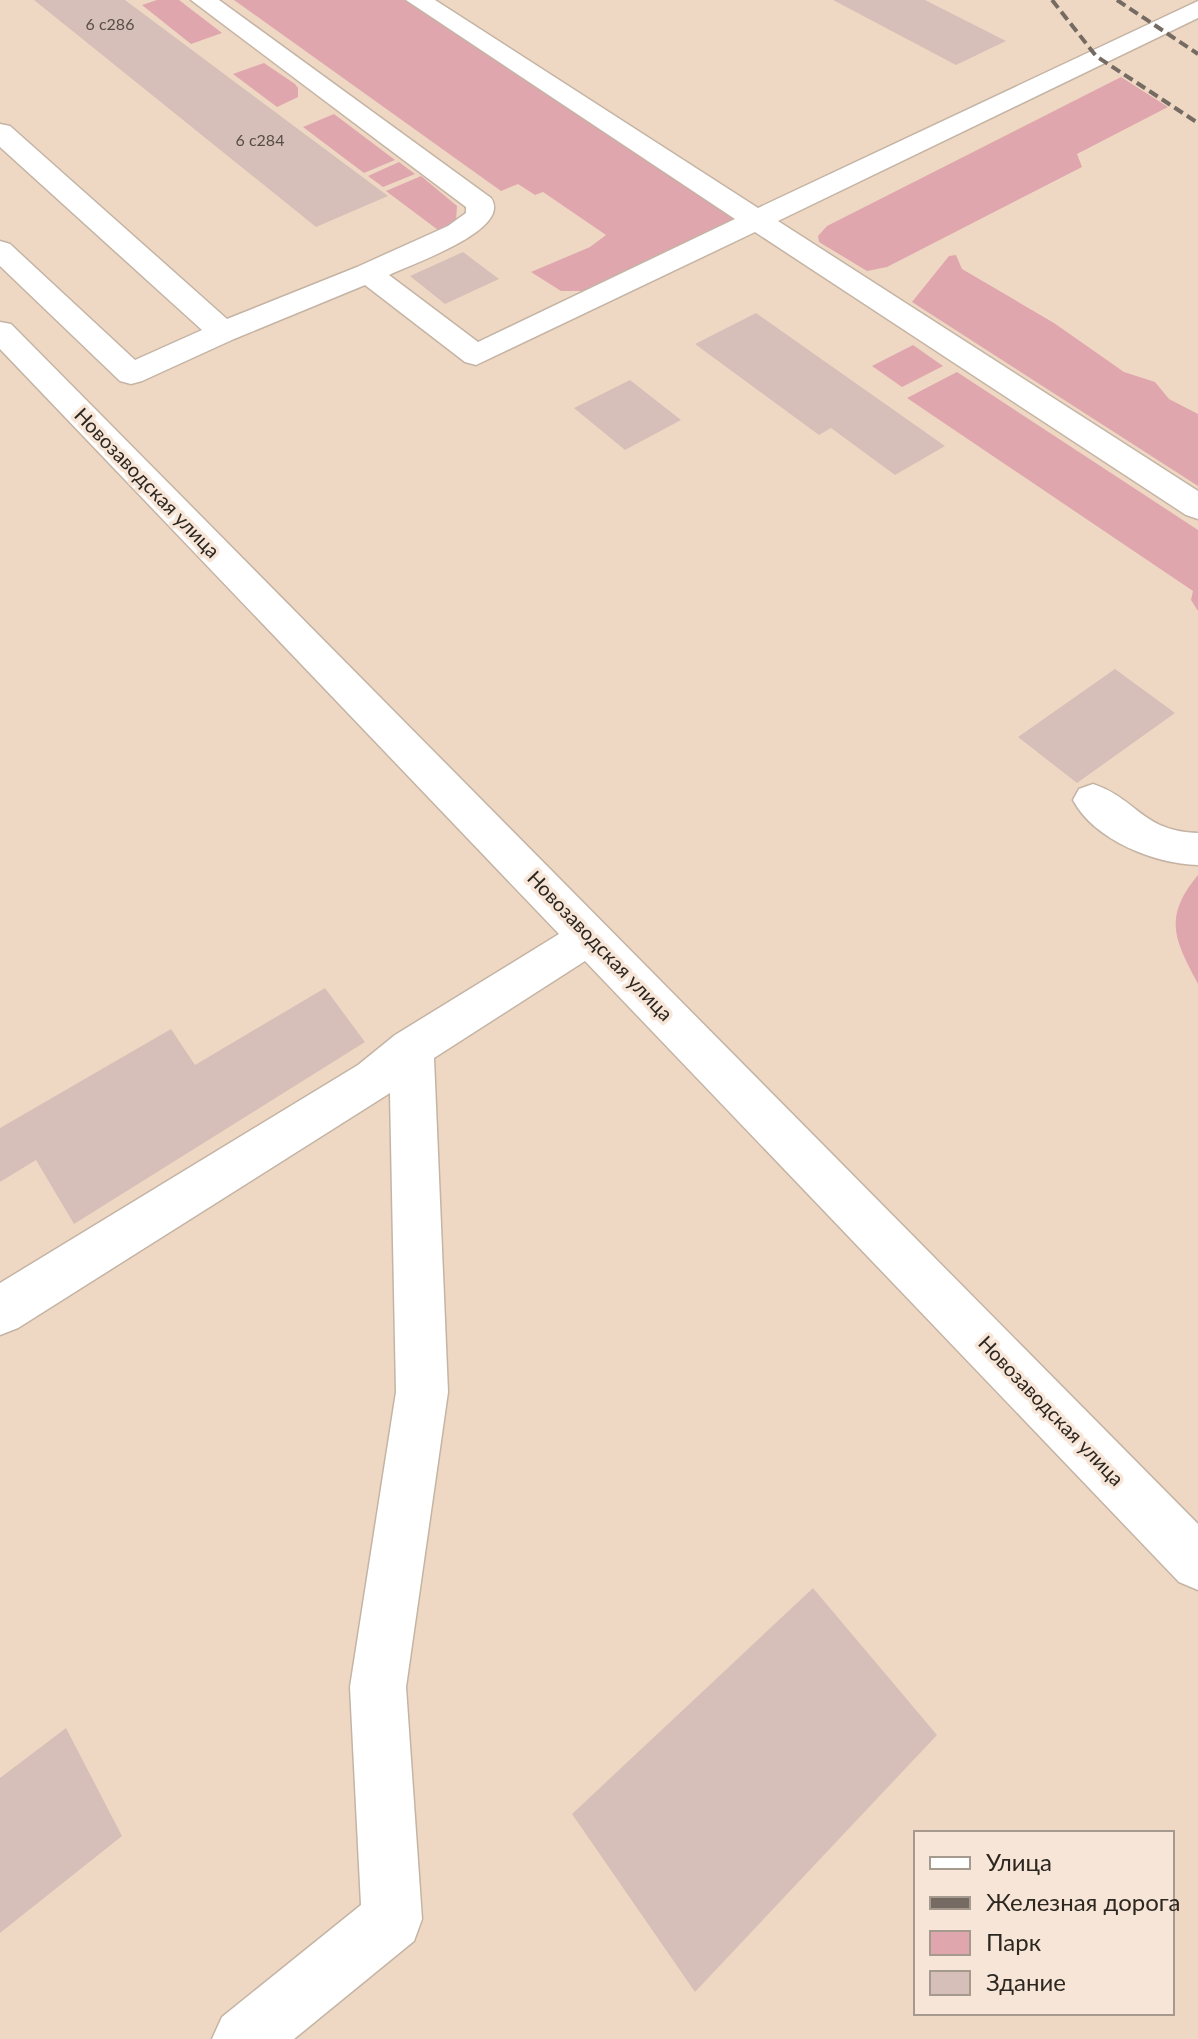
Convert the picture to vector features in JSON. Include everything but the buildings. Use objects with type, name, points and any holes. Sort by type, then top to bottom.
[{"type":"street","points":[[0,250],[131,374],[223,332],[368,273],[458,232],[480,216],[481,204],[203,0]]},
{"type":"street","points":[[418,0],[1198,507]]},
{"type":"street","points":[[368,273],[476,355],[1198,8]]},
{"type":"street","points":[[0,132],[223,332]]},
{"type":"street","name":"Новозаводская улица","points":[[0,331],[1198,1563]]},
{"type":"street","points":[[1093,800],[1143,839],[1175,850],[1198,849]]},
{"type":"street","points":[[0,1311],[374,1079],[411,1049],[590,936]]},
{"type":"street","points":[[244,2039],[392,1919],[378,1687],[422,1392],[411,1049]]},
{"type":"shaded area","points":[[0,0],[1198,0],[1198,2039],[0,2039]]},
{"type":"green space","points":[[157,0],[179,0],[222,33],[191,44],[142,5]]},
{"type":"green space","points":[[234,0],[417,0],[734,217],[730,223],[587,291],[561,291],[531,272],[590,247],[606,235],[543,192],[535,195],[518,184],[501,191]]},
{"type":"green space","points":[[264,63],[295,84],[298,97],[277,107],[233,74]]},
{"type":"green space","points":[[1121,77],[1168,107],[1077,154],[1082,167],[887,267],[867,271],[819,242],[818,236],[827,226]]},
{"type":"green space","points":[[334,114],[395,160],[364,173],[303,127]]},
{"type":"green space","points":[[399,162],[415,174],[383,187],[368,176]]},
{"type":"green space","points":[[421,176],[457,206],[456,222],[438,230],[386,191]]},
{"type":"green space","points":[[956,255],[962,269],[1054,323],[1124,372],[1155,382],[1169,399],[1198,414],[1198,486],[912,302],[949,256]]},
{"type":"green space","points":[[913,345],[943,366],[902,387],[872,366]]},
{"type":"green space","points":[[957,372],[1198,530],[1198,611],[1191,600],[1193,591],[907,398]]},
{"type":"green space","points":[[1198,875],[1198,984],[1178,941],[1176,916],[1180,903]]},
{"type":"railway","points":[[1052,0],[1096,56],[1198,123]]},
{"type":"railway","points":[[1117,0],[1198,54]]}]
